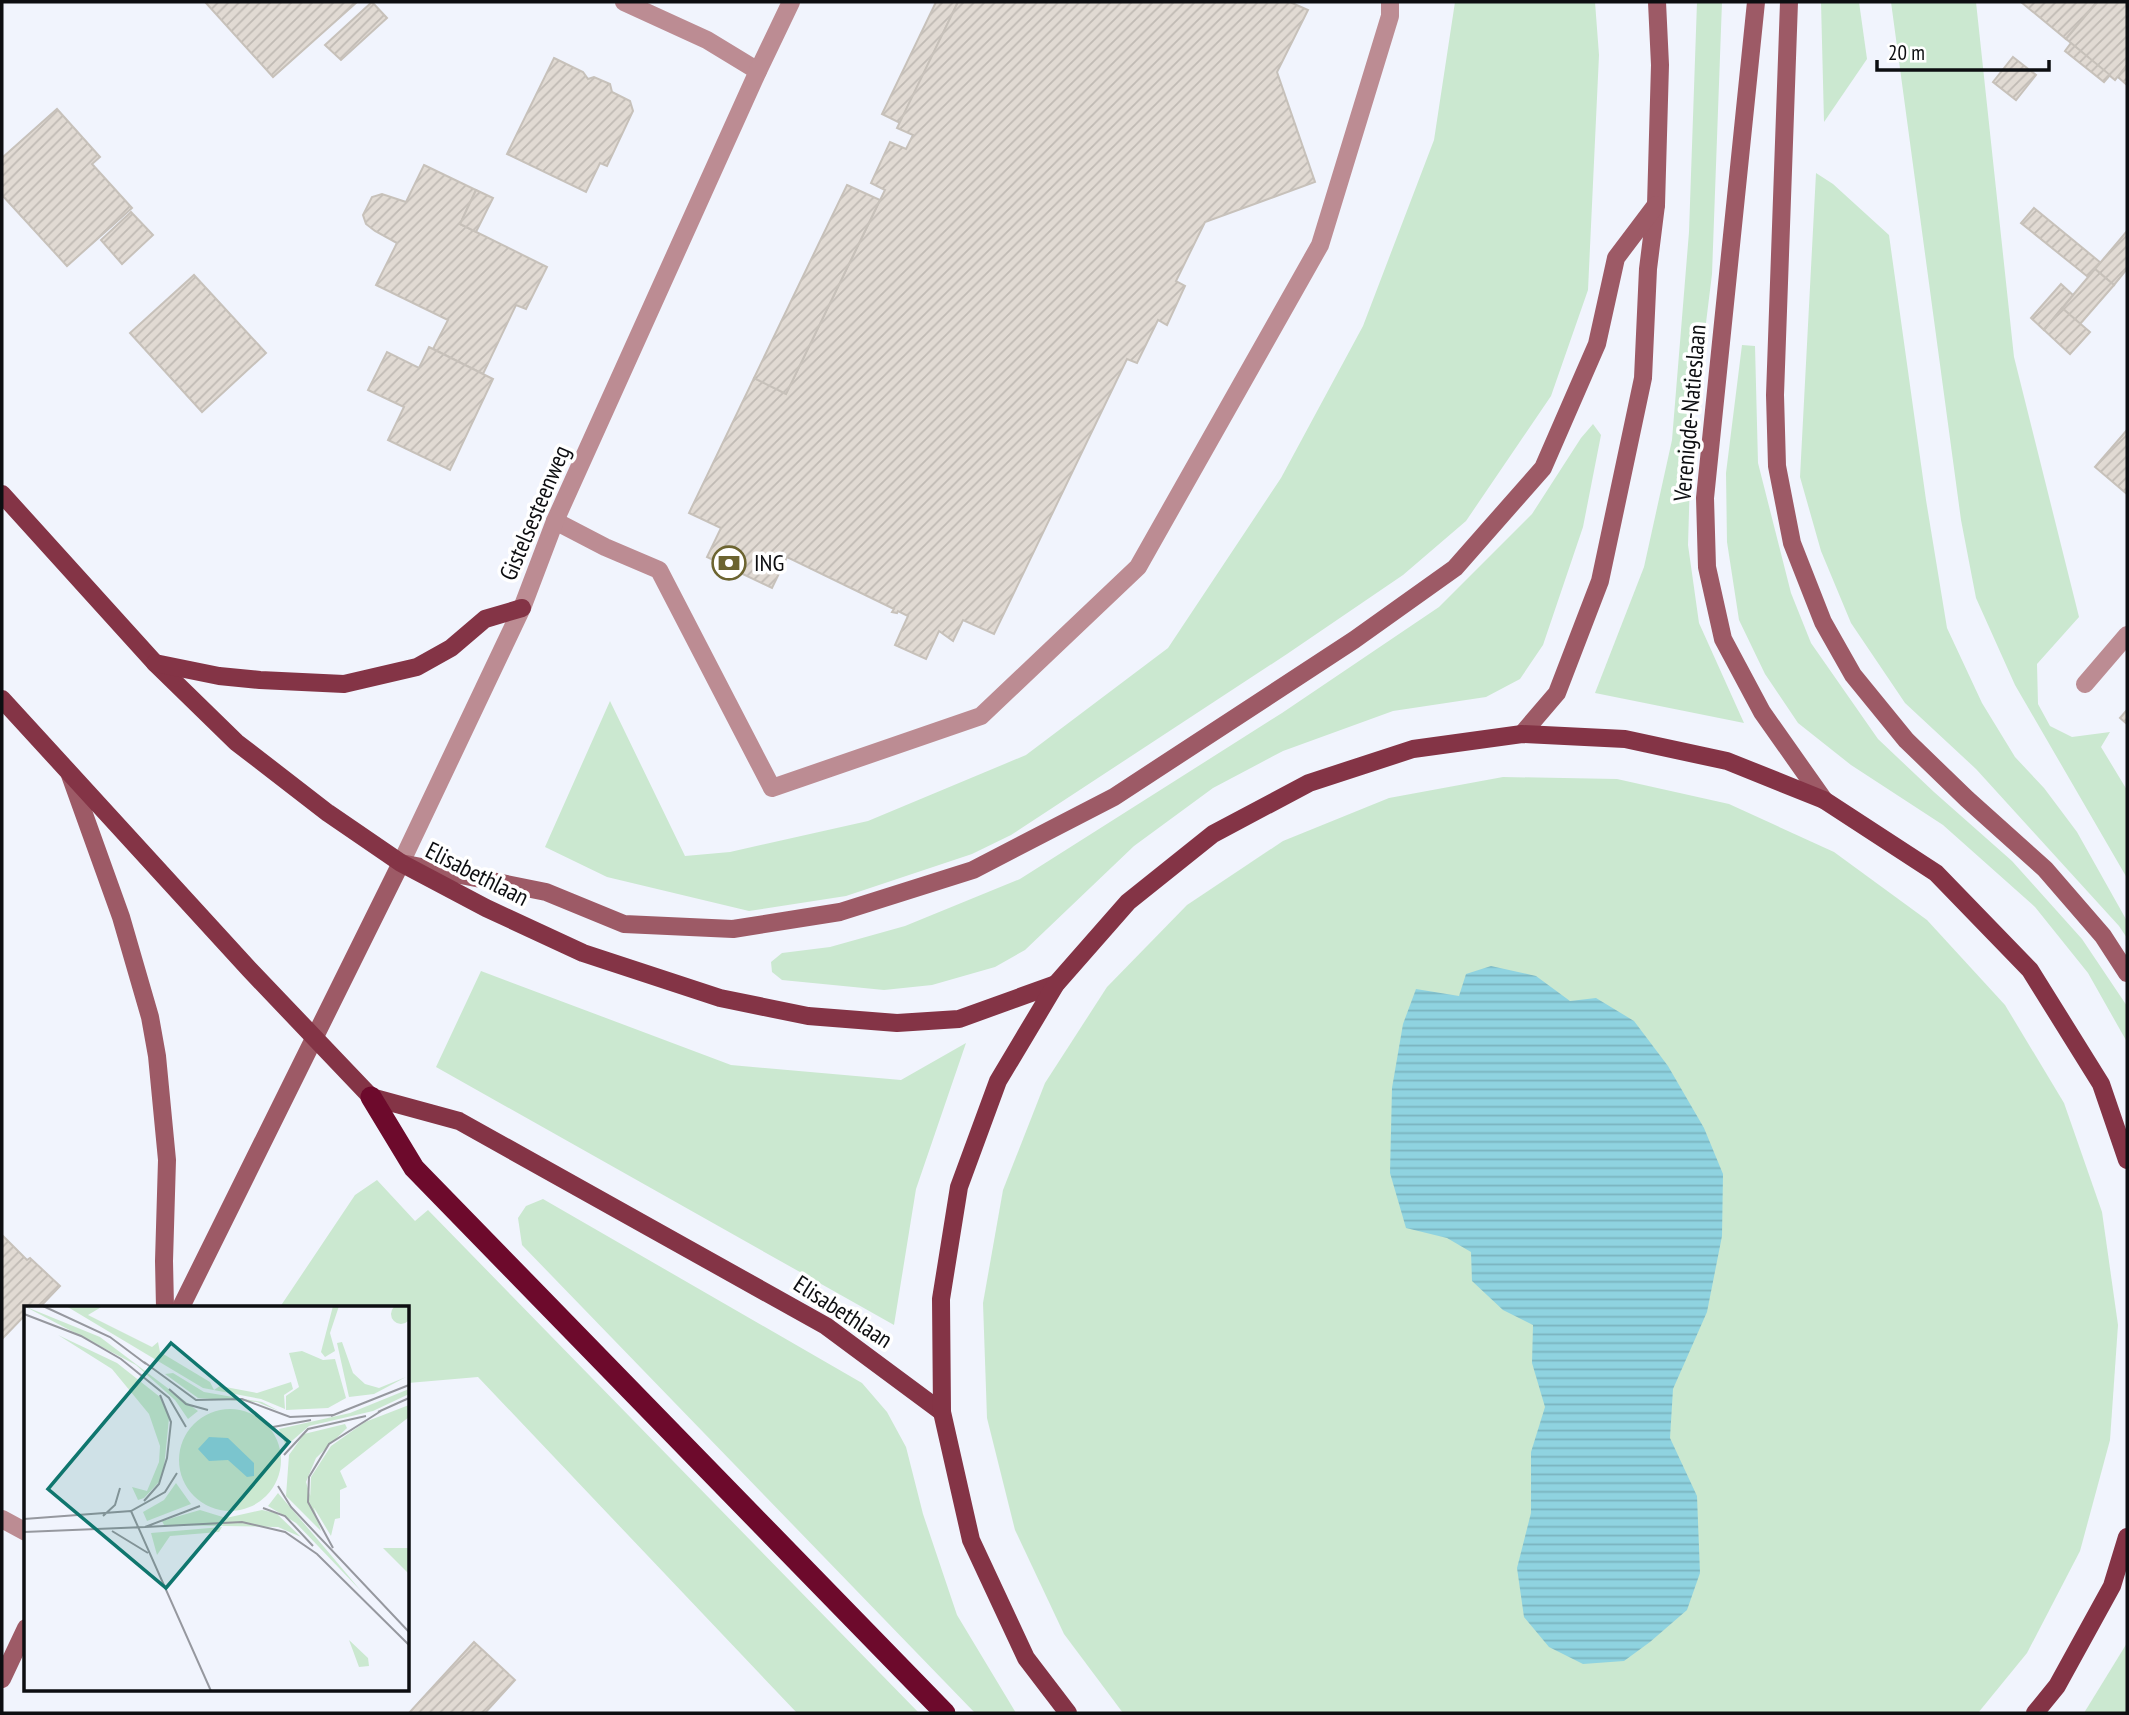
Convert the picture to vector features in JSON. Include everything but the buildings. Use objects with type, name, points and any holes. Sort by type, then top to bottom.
[{"type":"highway","points":[[371,1097],[414,1168],[945,1713]]},
{"type":"main road","name":"Verenigde-Natieslaan","points":[[1522,734],[1557,693],[1600,581],[1643,378],[1648,269],[1656,205],[1660,65],[1657,2]]},
{"type":"main road","name":"Verenigde-Natieslaan","points":[[1756,2],[1705,498],[1707,567],[1723,639],[1762,712],[1824,800]]},
{"type":"main road","points":[[1789,2],[1775,395],[1777,466],[1792,543],[1823,622],[1853,675],[1906,740],[2045,869],[2104,936],[2127,973]]},
{"type":"main road","points":[[401,863],[546,892],[624,924],[733,929],[840,912],[973,870],[1114,797],[1354,640],[1454,568],[1543,468],[1597,344],[1616,258],[1656,205]]},
{"type":"main road","name":"Elisabethlaan","points":[[2,494],[155,663],[236,742],[328,813],[401,863],[458,895],[583,953],[720,998],[808,1017],[897,1023],[959,1019],[1056,984]]},
{"type":"main road","points":[[155,663],[232,677],[344,684],[417,667],[451,648],[485,619],[522,608]]},
{"type":"main road","points":[[2,699],[69,775],[371,1097]]},
{"type":"main road","points":[[1068,1713],[1026,1658],[971,1540],[942,1412],[941,1299],[959,1187],[998,1081],[1056,984],[1128,902],[1213,834],[1309,783],[1413,749],[1522,734],[1625,739],[1715,758],[1824,800],[1936,873],[2030,970],[2101,1084],[2127,1160]]},
{"type":"main road","points":[[69,775],[121,917],[152,1030],[167,1160],[165,1306]]},
{"type":"main road","name":"Gistelsesteenweg","points":[[181,1306],[401,863]]},
{"type":"main road","name":"Elisabethlaan","points":[[371,1097],[459,1121],[826,1326],[942,1412]]},
{"type":"main road","points":[[2035,1713],[2057,1686],[2112,1586],[2127,1537]]},
{"type":"main road","points":[[2,1679],[24,1632]]},
{"type":"street","points":[[624,2],[707,40],[758,71]]},
{"type":"street","name":"Gistelsesteenweg","points":[[401,863],[522,608],[555,521],[791,2]]},
{"type":"street","points":[[555,521],[605,547],[659,570],[772,788],[981,716],[1138,567],[1320,245],[1390,16],[1390,2]]},
{"type":"street","points":[[2085,684],[2127,635]]},
{"type":"street","points":[[2,1519],[24,1531]]},
{"type":"green space","points":[[1455,2],[1595,2],[1599,55],[1588,290],[1551,396],[1466,521],[1403,575],[1287,654],[1011,835],[972,854],[846,896],[749,911],[607,877],[545,847],[610,701],[685,856],[730,852],[868,821],[1026,755],[1168,648],[1281,478],[1363,326],[1434,140]]},
{"type":"green space","points":[[1697,2],[1722,2],[1712,274],[1691,445],[1688,545],[1699,623],[1744,723],[1595,693],[1644,567],[1672,440],[1689,232]]},
{"type":"green space","points":[[1821,2],[1859,2],[1867,59],[1824,122]]},
{"type":"green space","points":[[1891,2],[1976,2],[2014,357],[2079,617],[2037,664],[2038,704],[2050,726],[2072,737],[2110,732],[2101,747],[2127,790],[2127,878],[2015,685],[1976,598],[1961,520]]},
{"type":"green space","points":[[1816,173],[1833,184],[1889,235],[1947,628],[1982,703],[2015,757],[2044,788],[2077,832],[2127,921],[2127,938],[1976,769],[1905,703],[1851,623],[1821,551],[1800,477]]},
{"type":"green space","points":[[1742,345],[1755,346],[1758,463],[1791,593],[1811,643],[1878,739],[2012,861],[2082,939],[2127,1006],[2127,1042],[2088,973],[2035,907],[1943,825],[1851,765],[1798,723],[1765,674],[1739,620],[1727,542],[1726,473]]},
{"type":"green space","points":[[1593,424],[1601,435],[1583,527],[1543,645],[1520,679],[1486,697],[1393,711],[1283,751],[1213,788],[1134,846],[1025,950],[995,967],[932,985],[884,990],[782,980],[772,972],[771,962],[782,953],[830,947],[905,926],[1020,879],[1282,713],[1439,607],[1532,514]]},
{"type":"green space","points":[[1503,777],[1617,779],[1729,804],[1834,852],[1927,920],[2005,1005],[2064,1103],[2102,1212],[2118,1325],[2110,1440],[2080,1551],[2027,1653],[1978,1713],[1123,1713],[1064,1634],[1015,1530],[987,1418],[983,1303],[1003,1190],[1045,1083],[1107,987],[1187,905],[1283,841],[1389,798]]},
{"type":"green space","points":[[481,971],[731,1065],[901,1080],[966,1043],[916,1189],[894,1325],[436,1067]]},
{"type":"green space","points":[[377,1180],[415,1221],[428,1210],[919,1713],[797,1713],[478,1377],[410,1383],[410,1306],[281,1306],[355,1195]]},
{"type":"green space","points":[[543,1199],[862,1383],[887,1412],[906,1447],[923,1514],[957,1615],[1016,1713],[975,1713],[522,1245],[518,1218],[526,1206]]},
{"type":"green space","points":[[2127,1643],[2127,1713],[2084,1713]]},
{"type":"water","points":[[1491,966],[1536,976],[1570,1001],[1596,998],[1634,1021],[1668,1066],[1704,1128],[1723,1174],[1722,1236],[1707,1312],[1673,1389],[1670,1438],[1697,1496],[1700,1573],[1687,1610],[1624,1661],[1583,1664],[1549,1647],[1524,1617],[1517,1568],[1531,1513],[1531,1452],[1545,1407],[1532,1363],[1533,1325],[1503,1310],[1472,1281],[1471,1252],[1447,1238],[1406,1228],[1390,1173],[1392,1088],[1403,1024],[1416,989],[1459,996],[1466,974]]},
{"type":"place","name":"ING","points":[[729,563]]}]
